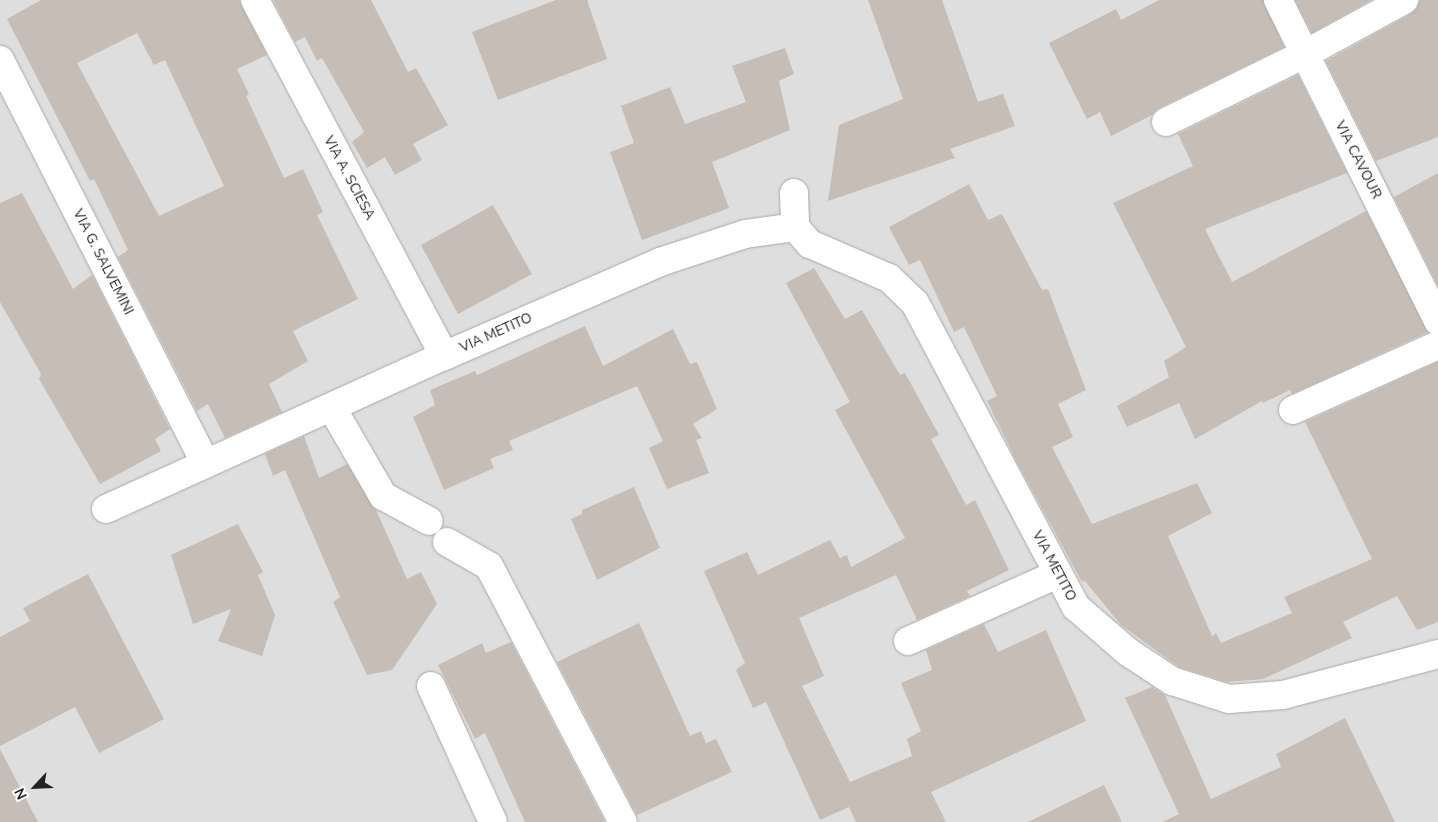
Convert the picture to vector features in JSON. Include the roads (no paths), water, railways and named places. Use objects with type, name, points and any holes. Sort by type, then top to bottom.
[{"type":"street","name":"VIA A. SCIESA","points":[[255,0],[444,356]]},
{"type":"street","name":"VIA CAVOUR","points":[[1278,0],[1438,321]]},
{"type":"street","points":[[1166,122],[1305,54],[1404,0]]},
{"type":"street","name":"VIA G. SALVEMINI","points":[[0,60],[206,464]]},
{"type":"street","points":[[794,193],[795,227]]},
{"type":"street","name":"VIA METITO","points":[[106,509],[444,356],[704,245],[745,234],[795,227],[810,244],[889,278],[914,303],[1076,607],[1128,652],[1172,681],[1230,699],[1283,695],[1438,654]]},
{"type":"street","points":[[1293,410],[1438,345]]},
{"type":"street","points":[[332,408],[383,496],[429,522]]},
{"type":"street","points":[[447,542],[490,566],[624,822]]},
{"type":"street","points":[[908,641],[1058,574]]},
{"type":"street","points":[[430,686],[493,822]]}]
